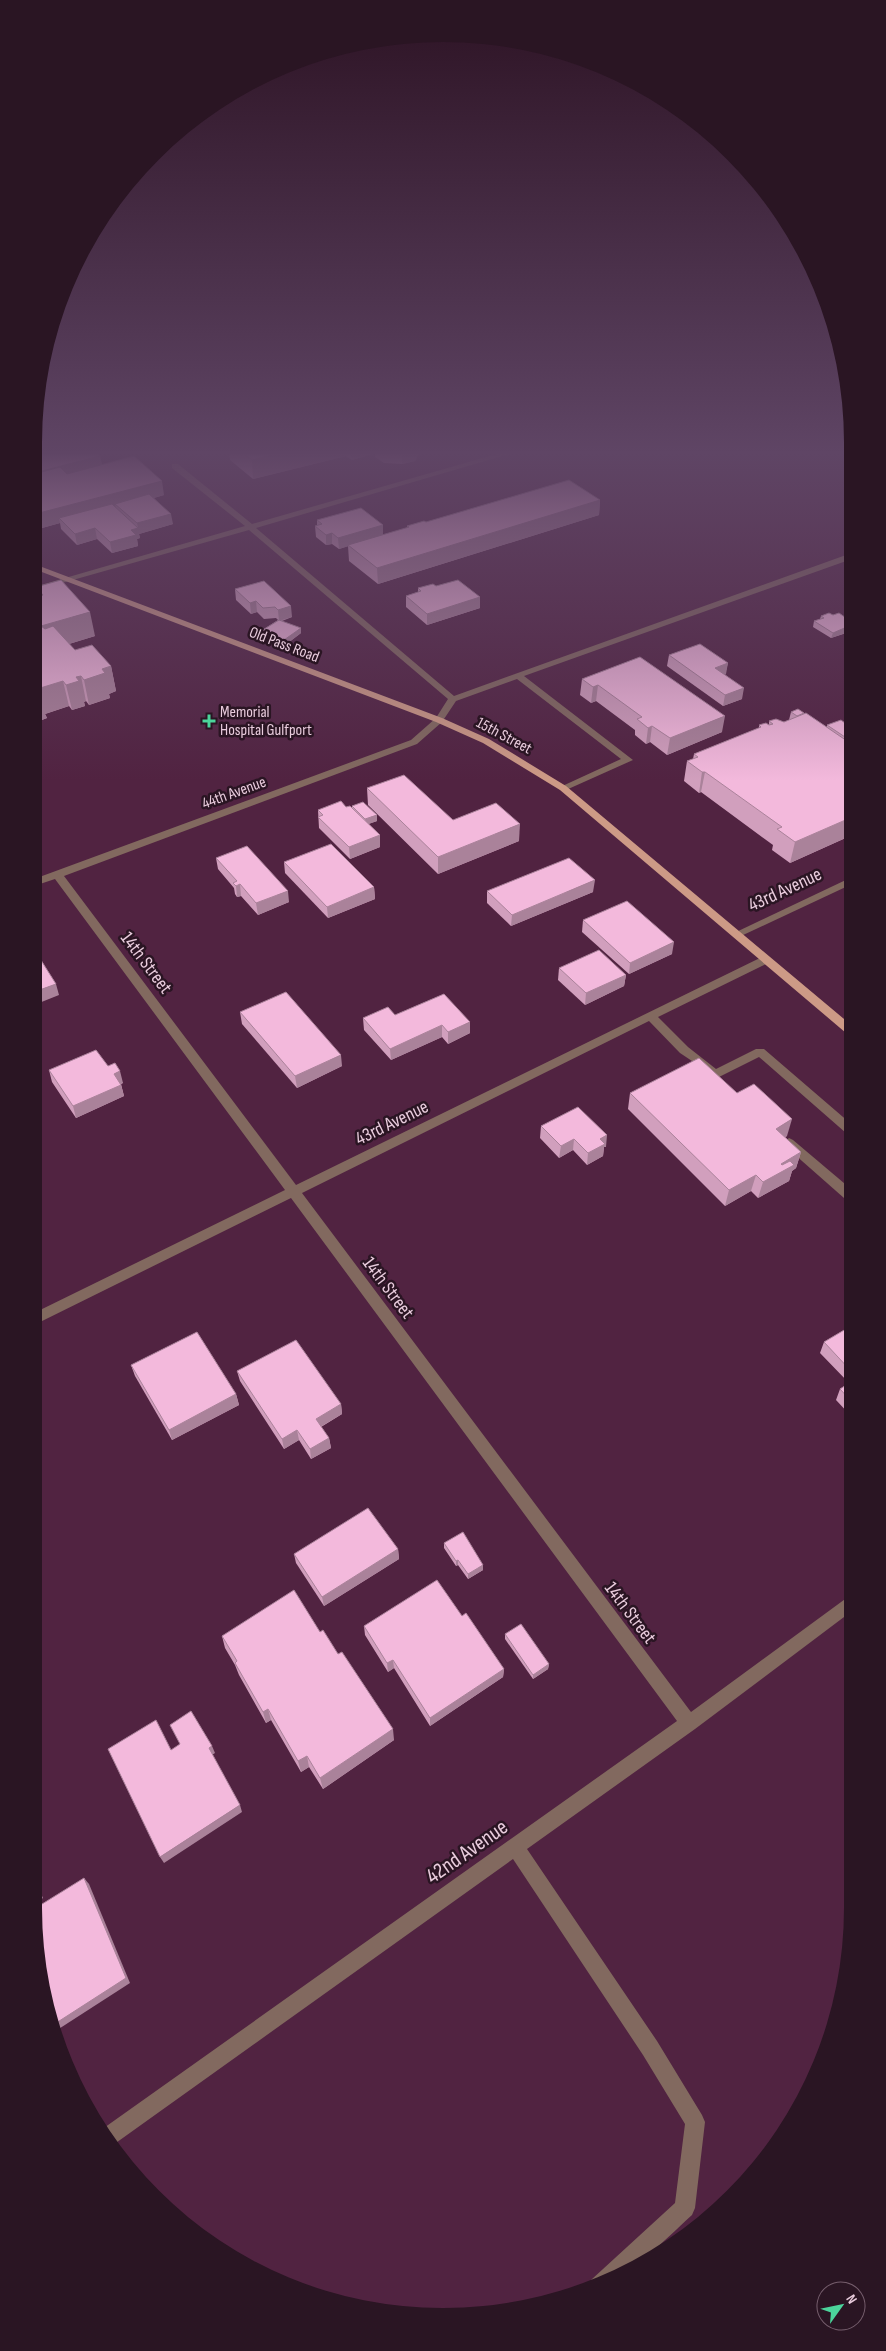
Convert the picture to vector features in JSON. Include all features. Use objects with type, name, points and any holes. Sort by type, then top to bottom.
[{"type":"main road","name":"Old Pass Road","points":[[42,569],[439,720]]},
{"type":"main road","name":"15th Street","points":[[439,720],[486,741],[563,788],[844,1025]]},
{"type":"street","points":[[42,586],[129,561]]},
{"type":"street","points":[[290,561],[453,699]]},
{"type":"street","points":[[439,720],[453,699],[839,561]]},
{"type":"street","points":[[518,676],[628,760],[563,788]]},
{"type":"street","name":"44th Avenue","points":[[42,881],[414,742],[439,720]]},
{"type":"street","name":"14th Street","points":[[58,875],[688,1723]]},
{"type":"street","name":"43rd Avenue","points":[[737,934],[844,884]]},
{"type":"street","name":"43rd Avenue","points":[[42,1316],[766,959]]},
{"type":"street","points":[[651,1016],[684,1050],[727,1086]]},
{"type":"street","points":[[715,1074],[760,1052],[844,1125]]},
{"type":"street","points":[[784,1138],[844,1192]]},
{"type":"street","name":"42nd Avenue","points":[[112,2134],[688,1723],[844,1607]]},
{"type":"street","points":[[515,1847],[650,2048],[696,2122],[685,2208],[620,2267]]},
{"type":"building","points":[[368,561],[401,561],[377,568]]},
{"type":"building","points":[[61,580],[90,612],[42,626],[42,585]]},
{"type":"building","points":[[458,580],[480,597],[427,614],[406,596],[421,591],[418,588],[433,584],[436,586]]},
{"type":"building","points":[[264,581],[291,606],[278,610],[275,607],[263,608],[256,601],[250,603],[235,589]]},
{"type":"building","points":[[829,613],[833,615],[839,613],[844,616],[844,628],[833,633],[814,621],[824,618],[821,616]]},
{"type":"building","points":[[279,620],[301,628],[284,640],[261,631]]},
{"type":"building","points":[[53,626],[75,650],[92,645],[111,666],[102,669],[105,673],[84,680],[81,676],[76,677],[79,681],[66,685],[63,681],[42,687],[42,627],[45,629]]},
{"type":"building","points":[[700,644],[728,663],[715,668],[744,688],[725,695],[669,655]]},
{"type":"building","points":[[640,657],[725,716],[670,738],[652,726],[648,728],[637,719],[642,717],[598,685],[593,687],[582,679]]},
{"type":"building","points":[[798,709],[804,713],[797,716],[791,712]]},
{"type":"building","points":[[806,713],[844,739],[844,821],[795,842],[777,829],[782,827],[687,761],[698,757],[694,754],[761,727],[759,725],[773,724],[769,721],[776,719],[784,722]]},
{"type":"building","points":[[841,720],[844,722],[844,736],[827,725]]},
{"type":"building","points":[[404,775],[453,820],[496,803],[520,824],[438,857],[367,788]]},
{"type":"building","points":[[341,801],[346,807],[350,806],[380,835],[349,847],[318,817],[323,815],[318,810]]},
{"type":"building","points":[[363,802],[377,815],[365,819],[352,806]]},
{"type":"building","points":[[331,844],[374,887],[327,907],[284,862]]},
{"type":"building","points":[[247,846],[288,891],[256,903],[240,884],[236,886],[233,883],[237,881],[216,858]]},
{"type":"building","points":[[569,858],[595,880],[512,915],[487,891]]},
{"type":"building","points":[[627,901],[674,942],[630,963],[583,920]]},
{"type":"building","points":[[599,950],[626,975],[586,993],[559,968]]},
{"type":"building","points":[[42,962],[56,984],[42,989]]},
{"type":"building","points":[[286,992],[341,1055],[295,1076],[240,1012]]},
{"type":"building","points":[[444,994],[470,1022],[448,1032],[442,1025],[390,1049],[363,1018],[388,1007],[395,1015]]},
{"type":"building","points":[[96,1050],[108,1066],[115,1063],[120,1071],[114,1074],[121,1085],[73,1106],[49,1070]]},
{"type":"building","points":[[699,1058],[737,1093],[754,1084],[792,1119],[776,1129],[801,1152],[781,1164],[790,1161],[794,1165],[763,1182],[756,1175],[729,1190],[630,1093]]},
{"type":"building","points":[[578,1107],[607,1135],[600,1139],[605,1144],[588,1153],[574,1139],[561,1146],[541,1126]]},
{"type":"building","points":[[844,1330],[844,1363],[824,1342]]},
{"type":"building","points":[[197,1332],[236,1394],[169,1430],[131,1365]]},
{"type":"building","points":[[296,1340],[341,1404],[316,1419],[329,1438],[310,1449],[297,1430],[282,1439],[237,1371]]},
{"type":"building","points":[[368,1508],[398,1549],[322,1597],[294,1554]]},
{"type":"building","points":[[463,1532],[483,1565],[468,1574],[458,1560],[456,1561],[444,1543]]},
{"type":"building","points":[[437,1580],[462,1616],[466,1613],[504,1669],[430,1718],[393,1660],[387,1663],[364,1626]]},
{"type":"building","points":[[294,1590],[320,1632],[323,1630],[338,1654],[342,1652],[393,1729],[320,1778],[307,1756],[298,1761],[268,1709],[263,1712],[222,1636]]},
{"type":"building","points":[[521,1624],[549,1664],[533,1675],[505,1634]]},
{"type":"building","points":[[191,1711],[212,1746],[209,1748],[240,1805],[160,1857],[108,1749],[156,1720],[171,1750],[180,1744],[170,1725]]},
{"type":"building","points":[[84,1878],[126,1978],[59,2021],[46,1960],[42,1904]]},
{"type":"place","name":"Memorial Hospital Gulfport","points":[[209,721]]}]
